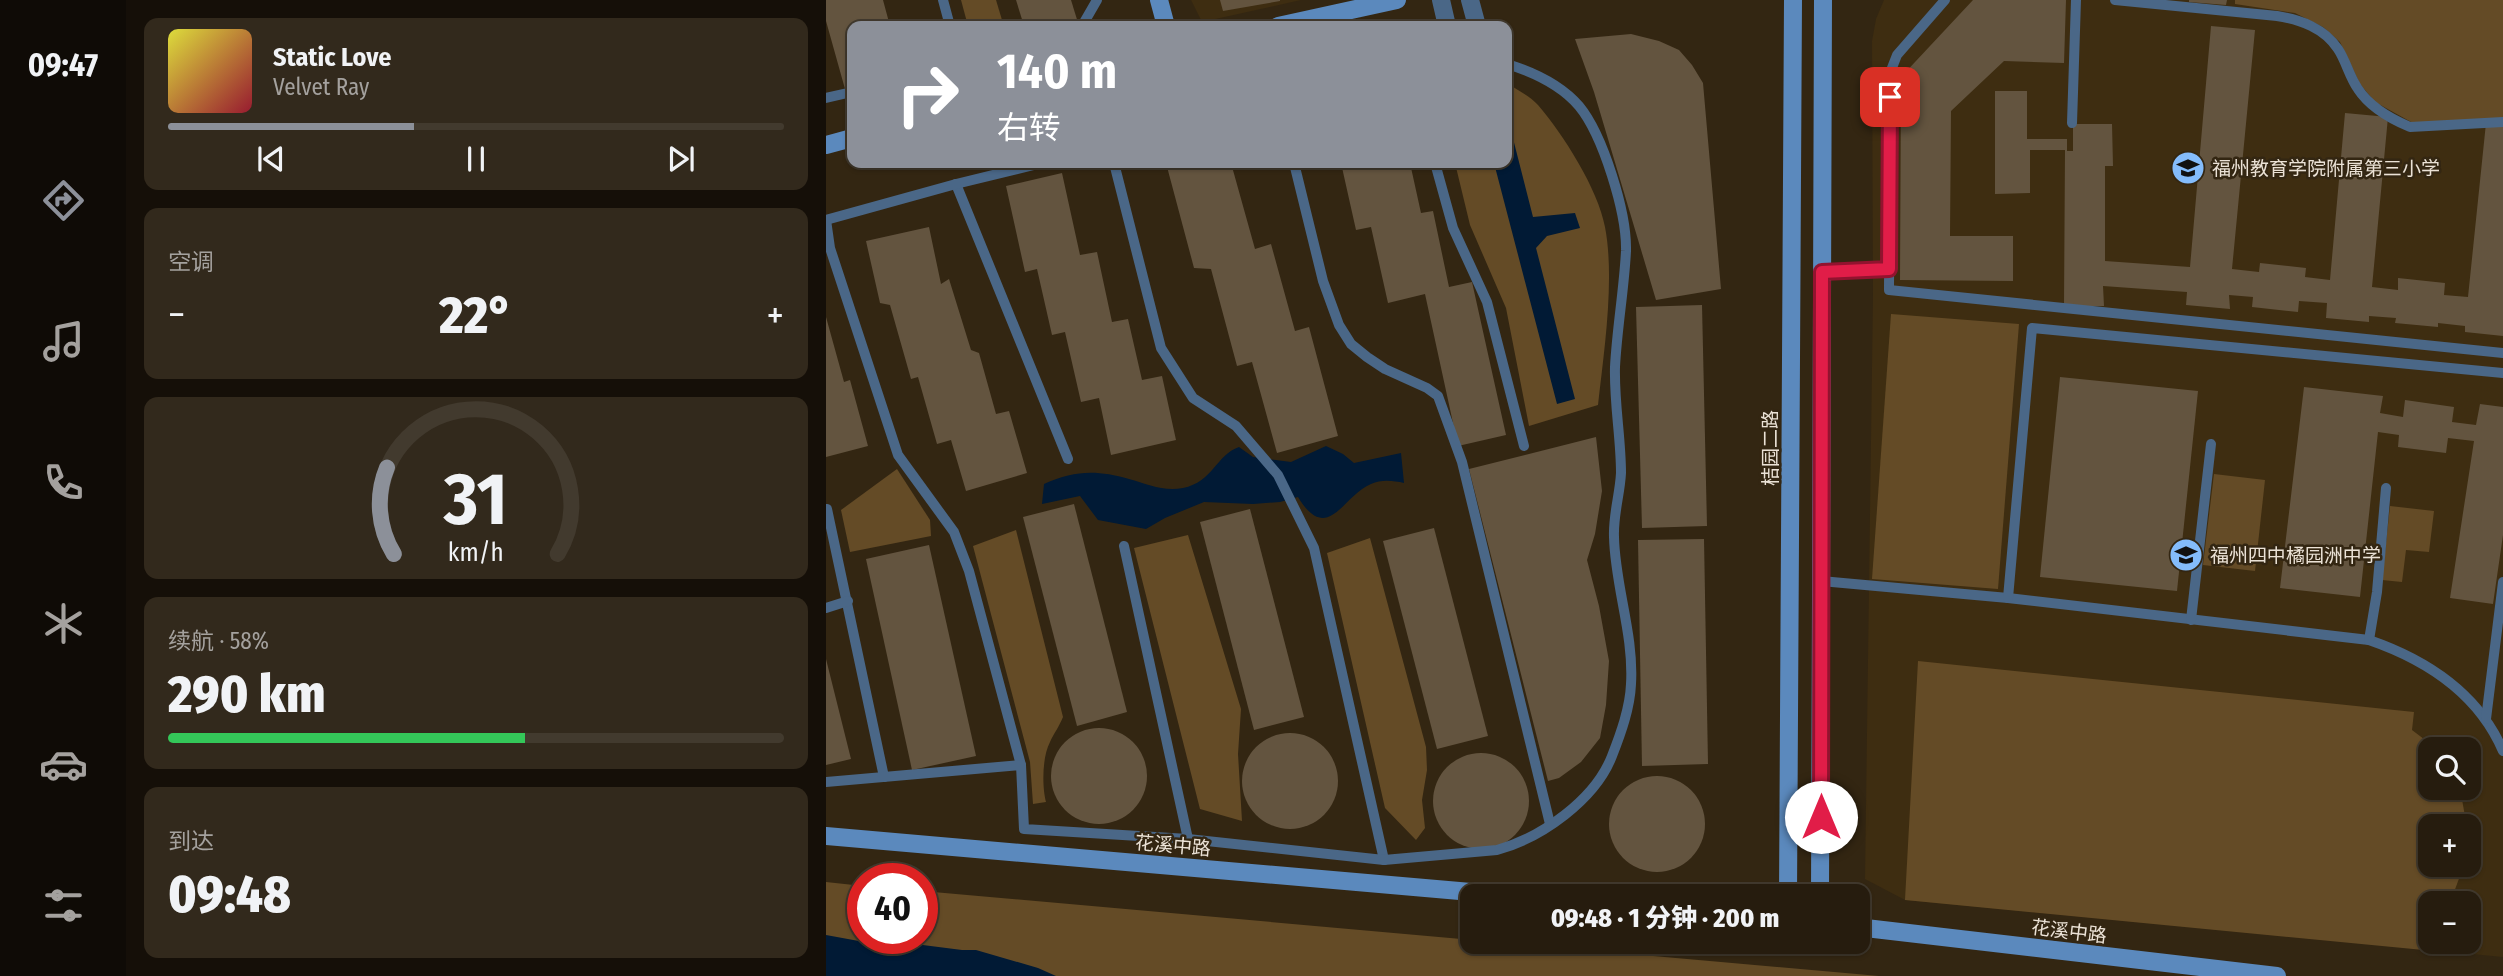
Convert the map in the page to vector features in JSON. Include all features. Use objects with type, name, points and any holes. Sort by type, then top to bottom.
[{"type":"street","points":[[1159,0],[1165,21]]},
{"type":"street","points":[[1302,21],[1397,0]]},
{"type":"street","points":[[1441,0],[1446,21]]},
{"type":"street","points":[[1470,0],[1476,21]]},
{"type":"street","name":"桔园二路","points":[[1788,884],[1793,0]]},
{"type":"street","points":[[1820,884],[1823,0]]},
{"type":"street","points":[[826,145],[847,139]]},
{"type":"street","name":"花溪中路","points":[[826,836],[1460,891]]},
{"type":"street","name":"花溪中路","points":[[1870,929],[2277,976]]},
{"type":"lane","points":[[943,0],[949,21]]},
{"type":"lane","points":[[1085,21],[1097,0]]},
{"type":"lane","points":[[1945,0],[1897,55],[1890,73],[1889,290],[2503,353]]},
{"type":"lane","points":[[2072,123],[2076,0]]},
{"type":"lane","points":[[2115,0],[2277,16],[2306,23],[2338,48],[2356,86],[2370,104],[2410,127],[2503,122]]},
{"type":"lane","points":[[1024,829],[1188,839],[1384,860],[1497,850],[1510,846],[1550,824],[1577,804],[1600,779],[1621,730],[1628,708],[1631,684],[1630,650],[1618,579],[1614,534],[1621,476],[1615,370],[1626,249],[1620,203],[1590,123],[1579,106],[1563,91],[1538,75],[1512,66]]},
{"type":"lane","points":[[826,98],[847,93]]},
{"type":"lane","points":[[1022,168],[826,220],[830,248],[898,455],[954,532],[969,571],[1021,765],[1023,853]]},
{"type":"lane","points":[[1115,168],[1161,348],[1193,398],[1236,426],[1278,475],[1314,548],[1384,860]]},
{"type":"lane","points":[[1295,168],[1324,281],[1339,326],[1351,344],[1367,357],[1385,369],[1427,388],[1438,396],[1442,406],[1462,461],[1550,824]]},
{"type":"lane","points":[[1436,168],[1453,229],[1487,302],[1524,446]]},
{"type":"lane","points":[[956,184],[1068,459]]},
{"type":"lane","points":[[1822,272],[1889,269]]},
{"type":"lane","points":[[2008,598],[2032,328],[2503,373]]},
{"type":"lane","points":[[2191,620],[2211,444]]},
{"type":"lane","points":[[2369,640],[2377,592],[2386,488]]},
{"type":"lane","points":[[827,509],[884,777]]},
{"type":"lane","points":[[1124,546],[1188,839]]},
{"type":"lane","points":[[1822,581],[2008,598],[2369,640],[2391,648],[2437,673],[2461,691],[2477,706],[2503,751]]},
{"type":"lane","points":[[2486,719],[2503,582]]},
{"type":"lane","points":[[826,608],[848,601]]},
{"type":"lane","points":[[826,782],[1021,765]]},
{"type":"shaded area","points":[[961,0],[996,0],[1002,20],[967,21]]},
{"type":"shaded area","points":[[1191,0],[1301,0],[1206,21],[1202,21]]},
{"type":"shaded area","name":"福州四中橘园洲中学","points":[[1884,0],[2503,0],[2503,957],[2472,954],[2481,954],[2481,891],[2418,891],[2418,949],[1905,900],[1865,879],[1873,295],[1872,41],[1876,19]]},
{"type":"shaded area","points":[[2235,0],[2503,0],[2503,120],[2413,123],[2375,102],[2360,84],[2340,42],[2323,27],[2295,13],[2235,4]]},
{"type":"shaded area","points":[[1512,86],[1538,105],[1558,131],[1587,179],[1601,212],[1609,269],[1608,316],[1598,405],[1529,426],[1506,308],[1470,225],[1456,168],[1512,168]]},
{"type":"shaded area","points":[[1891,314],[2019,324],[1998,589],[1872,579]]},
{"type":"shaded area","points":[[897,469],[930,520],[931,536],[850,552],[841,510]]},
{"type":"shaded area","points":[[2214,474],[2265,480],[2255,571],[2203,565]]},
{"type":"shaded area","points":[[2390,506],[2434,511],[2429,552],[2406,550],[2402,582],[2382,580]]},
{"type":"shaded area","points":[[1016,530],[1063,717],[1045,756],[1043,780],[1046,802],[1033,804],[1030,762],[973,546]]},
{"type":"shaded area","points":[[1188,535],[1241,709],[1238,754],[1242,821],[1200,809],[1134,548]]},
{"type":"shaded area","points":[[1370,538],[1426,747],[1427,770],[1422,800],[1425,828],[1416,840],[1385,808],[1327,553]]},
{"type":"shaded area","points":[[1918,661],[2414,712],[2412,730],[2421,737],[2418,737],[2418,800],[2462,800],[2465,814],[2418,814],[2418,877],[2460,877],[2454,891],[2418,891],[2418,949],[1905,900]]},
{"type":"shaded area","points":[[826,882],[847,884],[847,954],[938,954],[938,892],[1460,939],[1460,954],[1631,954],[1879,976],[826,976]]},
{"type":"water","points":[[1512,135],[1533,217],[1575,213],[1580,228],[1547,236],[1536,248],[1575,399],[1557,404],[1495,168],[1512,168]]},
{"type":"water","points":[[1326,446],[1354,463],[1401,453],[1404,483],[1375,482],[1327,517],[1318,517],[1309,511],[1298,497],[1280,502],[1253,504],[1204,502],[1146,529],[1098,520],[1080,496],[1042,504],[1044,484],[1066,476],[1107,474],[1156,487],[1176,489],[1201,480],[1225,456],[1239,447],[1253,457],[1291,462]]},
{"type":"water","points":[[826,935],[847,939],[847,954],[938,954],[938,947],[976,950],[1056,976],[826,976]]},
{"type":"building","points":[[826,0],[883,0],[889,21],[847,21],[847,88],[845,89],[826,21]]},
{"type":"building","points":[[1016,0],[1071,0],[1077,21],[1022,21]]},
{"type":"building","points":[[1220,0],[1280,0],[1280,1],[1223,11]]},
{"type":"building","points":[[1973,0],[2066,0],[2064,63],[2004,61],[1951,111],[1950,236],[2013,236],[2013,281],[1900,280],[1901,77]]},
{"type":"building","points":[[2189,0],[2227,0],[2226,5]]},
{"type":"building","points":[[2211,26],[2255,30],[2232,269],[2259,272],[2260,263],[2306,268],[2305,277],[2330,280],[2345,113],[2388,117],[2372,287],[2398,290],[2398,278],[2445,283],[2444,295],[2468,297],[2486,123],[2503,125],[2503,336],[2465,332],[2465,326],[2438,323],[2438,327],[2395,323],[2396,318],[2369,316],[2369,322],[2326,318],[2327,303],[2299,301],[2298,312],[2252,307],[2253,297],[2229,295],[2230,309],[2186,305],[2187,292],[2103,286],[2104,306],[2064,306],[2065,150],[2030,150],[2030,193],[1995,194],[1995,91],[2027,91],[2027,139],[2067,139],[2067,151],[2073,151],[2073,124],[2112,124],[2113,166],[2105,166],[2105,261],[2190,267]]},
{"type":"building","points":[[1631,34],[1659,41],[1679,50],[1703,83],[1721,289],[1656,300],[1594,92],[1575,39]]},
{"type":"building","points":[[1167,168],[1232,168],[1255,249],[1271,244],[1295,331],[1309,327],[1338,436],[1277,453],[1252,362],[1237,366],[1211,269],[1194,268]]},
{"type":"building","points":[[1342,168],[1411,168],[1421,213],[1433,211],[1449,287],[1472,282],[1506,435],[1458,446],[1425,294],[1388,303],[1371,227],[1356,230]]},
{"type":"building","points":[[1062,173],[1080,255],[1097,252],[1112,322],[1128,319],[1142,380],[1162,376],[1176,440],[1111,455],[1099,398],[1081,402],[1065,332],[1052,335],[1037,269],[1025,272],[1006,186]]},
{"type":"building","points":[[929,227],[941,284],[949,279],[971,350],[979,353],[996,414],[1009,411],[1027,473],[966,491],[951,440],[937,444],[918,377],[911,379],[890,305],[880,303],[866,241]]},
{"type":"building","points":[[1702,305],[1707,526],[1642,528],[1636,307]]},
{"type":"building","points":[[826,317],[844,382],[850,380],[868,446],[826,457]]},
{"type":"building","points":[[2060,377],[2198,391],[2177,591],[2040,577]]},
{"type":"building","points":[[2304,387],[2383,396],[2380,413],[2403,417],[2405,400],[2454,407],[2452,422],[2476,425],[2480,404],[2503,407],[2503,535],[2493,604],[2450,598],[2474,441],[2448,438],[2446,453],[2398,447],[2399,435],[2378,432],[2360,597],[2280,588]]},
{"type":"building","points":[[1596,437],[1602,491],[1595,534],[1587,560],[1609,661],[1606,705],[1600,738],[1581,762],[1559,778],[1548,781],[1469,469]]},
{"type":"building","points":[[1074,504],[1127,712],[1077,726],[1023,517]]},
{"type":"building","points":[[1250,509],[1304,717],[1254,730],[1200,522]]},
{"type":"building","points":[[1434,528],[1488,736],[1437,749],[1383,541]]},
{"type":"building","points":[[1704,539],[1708,764],[1642,766],[1638,540]]},
{"type":"building","points":[[929,545],[976,756],[912,770],[866,559]]},
{"type":"building","points":[[826,659],[851,759],[826,765]]},
{"type":"building","points":[[1099,728],[1117,732],[1133,742],[1143,758],[1147,776],[1143,794],[1133,810],[1117,820],[1099,824],[1081,820],[1065,810],[1055,794],[1051,776],[1055,758],[1065,742],[1081,732]]},
{"type":"building","points":[[1290,733],[1308,737],[1324,747],[1334,763],[1338,781],[1334,799],[1324,815],[1308,825],[1290,829],[1272,825],[1256,815],[1246,799],[1242,781],[1246,763],[1256,747],[1272,737]]},
{"type":"building","points":[[1481,753],[1499,757],[1515,767],[1525,783],[1529,801],[1525,819],[1515,835],[1499,845],[1481,849],[1463,845],[1447,835],[1437,819],[1433,801],[1437,783],[1447,767],[1463,757]]},
{"type":"building","points":[[1657,776],[1675,780],[1691,790],[1701,806],[1705,824],[1701,842],[1691,858],[1675,868],[1657,872],[1639,868],[1623,858],[1613,842],[1609,824],[1613,806],[1623,790],[1639,780]]},
{"type":"place","name":"福州教育学院附属第三小学","points":[[2188,168]]},
{"type":"place","name":"福州四中橘园洲中学","points":[[2186,555]]},
{"type":"route","points":[[1821,817],[1822,272],[1889,269],[1890,97]]}]
